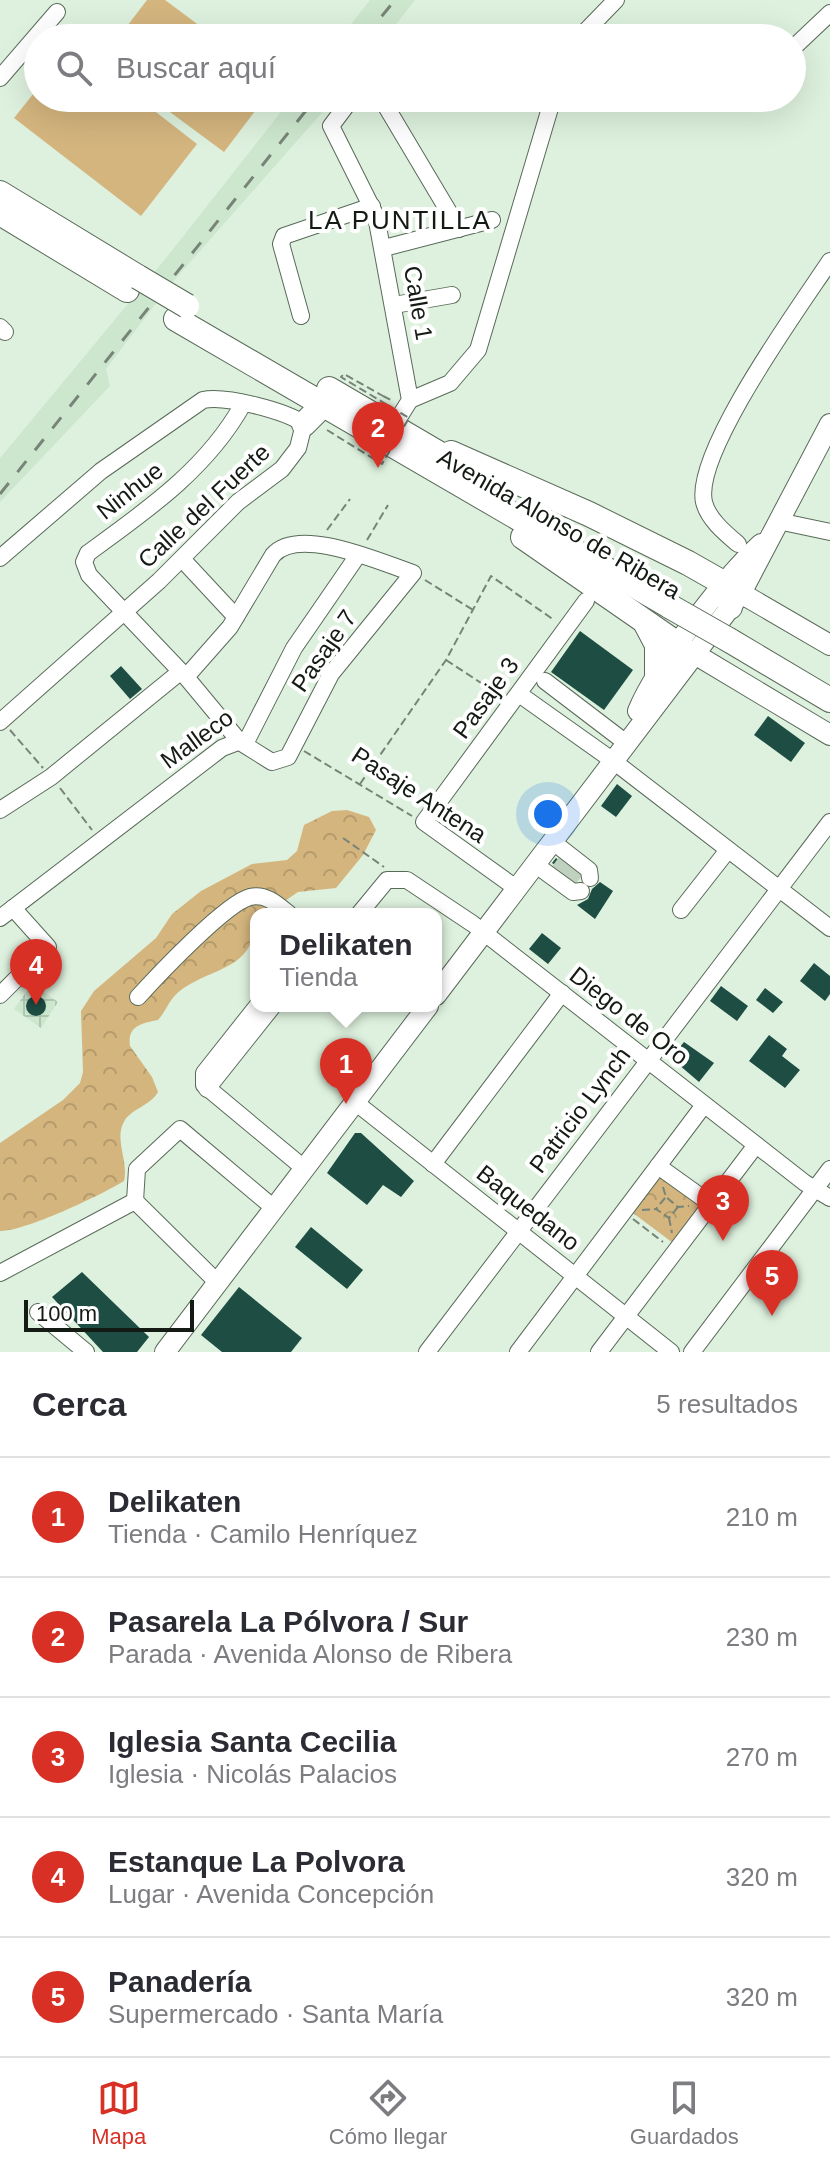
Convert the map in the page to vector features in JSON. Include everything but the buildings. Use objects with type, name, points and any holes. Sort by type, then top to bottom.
[{"type":"highway","name":"Avenida Alonso de Ribera","points":[[0,193],[132,284]]},
{"type":"highway","name":"Avenida Alonso de Ribera","points":[[0,213],[132,284],[402,438],[675,600],[732,610],[830,682]]},
{"type":"highway","name":"Avenida Alonso de Ribera","points":[[182,313],[323,405],[402,438]]},
{"type":"highway","points":[[316,427],[323,405]]},
{"type":"highway","points":[[402,438],[589,514],[732,610]]},
{"type":"highway","points":[[402,438],[645,622],[688,643]]},
{"type":"highway","name":"Avenida Alonso de Ribera","points":[[732,610],[830,700]]},
{"type":"highway","points":[[645,622],[657,645],[666,677]]},
{"type":"main road","points":[[442,987],[516,888],[563,868],[612,760],[688,643],[732,610],[830,424]]},
{"type":"main road","points":[[732,610],[830,645]]},
{"type":"main road","points":[[688,643],[724,672],[830,735]]},
{"type":"main road","points":[[666,677],[703,671],[724,672]]},
{"type":"main road","points":[[165,1352],[423,1012]]},
{"type":"street","points":[[593,24],[616,0]]},
{"type":"street","points":[[47,24],[57,12]]},
{"type":"street","points":[[806,36],[830,13]]},
{"type":"street","points":[[0,78],[24,50]]},
{"type":"street","name":"Calle 1","points":[[342,112],[331,126],[372,206],[384,248],[410,400]]},
{"type":"street","points":[[389,112],[459,229]]},
{"type":"street","points":[[402,438],[410,400],[450,383],[478,350],[549,112]]},
{"type":"street","points":[[301,316],[281,244],[284,236],[372,206]]},
{"type":"street","points":[[384,248],[492,220]]},
{"type":"street","points":[[738,544],[714,520],[705,504],[707,482],[735,405],[830,261]]},
{"type":"street","points":[[394,305],[452,295]]},
{"type":"street","points":[[0,558],[101,471],[209,399],[291,416],[316,427]]},
{"type":"street","name":"Ninhue","points":[[122,612],[86,571],[86,556],[187,476],[224,434],[243,404]]},
{"type":"street","name":"Calle del Fuerte","points":[[0,722],[182,559],[238,502],[286,464],[301,441],[316,427]]},
{"type":"street","points":[[772,530],[830,532]]},
{"type":"street","points":[[0,810],[51,777],[183,674],[236,617],[273,555],[288,545],[317,544],[413,573]]},
{"type":"street","name":"Malleco","points":[[6,913],[222,748],[240,742],[251,733],[294,648],[358,555]]},
{"type":"street","points":[[182,559],[236,617]]},
{"type":"street","name":"Pasaje 7","points":[[240,742],[272,762],[282,762],[331,674],[413,573]]},
{"type":"street","name":"Pasaje 3","points":[[424,822],[586,601]]},
{"type":"street","points":[[122,612],[183,674],[240,742]]},
{"type":"street","points":[[545,681],[625,742]]},
{"type":"street","points":[[516,699],[612,760],[830,928]]},
{"type":"street","name":"Pasaje Antena","points":[[424,822],[516,888]]},
{"type":"street","name":"Patricio Lynch","points":[[427,1352],[830,822]]},
{"type":"street","points":[[681,910],[728,850]]},
{"type":"street","points":[[364,908],[390,872]]},
{"type":"street","name":"Diego de Oro","points":[[390,872],[407,880],[484,932],[704,1105],[823,1193]]},
{"type":"street","points":[[138,997],[210,922],[237,903],[252,896],[264,897],[280,908]]},
{"type":"street","points":[[0,995],[48,947],[6,913]]},
{"type":"street","points":[[433,1164],[562,993]]},
{"type":"street","points":[[252,1012],[204,1073],[203,1081],[207,1089],[305,1169]]},
{"type":"street","points":[[207,1089],[268,1012]]},
{"type":"street","name":"Baquedano","points":[[355,1102],[671,1352]]},
{"type":"street","points":[[518,1352],[704,1105]]},
{"type":"street","points":[[218,1283],[135,1201],[137,1169],[180,1129],[275,1209]]},
{"type":"street","points":[[599,1352],[756,1145]]},
{"type":"street","points":[[658,1166],[711,1204]]},
{"type":"street","points":[[692,1352],[823,1193],[830,1169]]},
{"type":"street","points":[[0,1273],[135,1201]]},
{"type":"street","points":[[38,1312],[86,1352]]},
{"type":"path","points":[[316,427],[382,464],[409,418],[341,377],[344,374],[383,396]]},
{"type":"path","points":[[317,544],[350,499]]},
{"type":"path","points":[[358,555],[388,505]]},
{"type":"path","points":[[413,573],[474,611]]},
{"type":"path","points":[[360,784],[446,660],[491,576],[567,629]]},
{"type":"path","points":[[446,660],[516,699]]},
{"type":"path","name":"Pasaje Antena","points":[[294,745],[424,822]]},
{"type":"path","points":[[343,838],[390,872]]},
{"type":"path","points":[[656,1209],[666,1197]]},
{"type":"path","points":[[669,1218],[678,1207]]},
{"type":"path","points":[[624,1212],[656,1209],[669,1218],[675,1252]]},
{"type":"path","points":[[624,1212],[675,1252]]},
{"type":"shaded area","points":[[370,0],[415,0],[396,24],[351,24]]},
{"type":"shaded area","points":[[281,112],[323,112],[170,285],[106,369],[110,386],[0,502],[0,458],[166,258]]},
{"type":"shaded area","points":[[32,984],[58,1002],[41,1028],[14,1009]]},
{"type":"green space","points":[[147,0],[165,0],[197,24],[129,24]]},
{"type":"green space","points":[[24,106],[24,112],[156,112],[197,144],[141,216],[14,118]]},
{"type":"green space","points":[[170,112],[254,112],[224,152]]},
{"type":"green space","points":[[347,810],[369,817],[376,830],[363,855],[336,888],[298,892],[275,908],[250,908],[250,943],[241,957],[181,990],[158,1020],[141,1024],[133,1030],[130,1046],[152,1077],[158,1092],[151,1101],[128,1116],[122,1127],[124,1181],[44,1219],[0,1231],[0,1143],[63,1100],[80,1083],[83,1072],[81,1011],[94,991],[156,938],[172,914],[201,891],[252,864],[287,860],[297,851],[304,825],[332,811]]},
{"type":"green space","points":[[663,1173],[703,1203],[673,1243],[633,1213]]},
{"type":"tunnel","points":[[557,873],[566,861]]},
{"type":"tunnel","points":[[568,881],[577,869]]},
{"type":"railway","points":[[375,24],[395,0]]},
{"type":"railway","points":[[0,494],[305,112]]},
{"type":"place","name":"Pasarela La Pólvora / Sur","points":[[378,468]]},
{"type":"place","name":"Estanque La Polvora","points":[[36,1005]]},
{"type":"place","name":"Delikaten","points":[[346,1104]]},
{"type":"place","name":"Iglesia Santa Cecilia","points":[[723,1241]]},
{"type":"place","name":"Panadería","points":[[772,1316]]},
{"type":"district","name":"LA PUNTILLA","points":[[400,220]]}]
